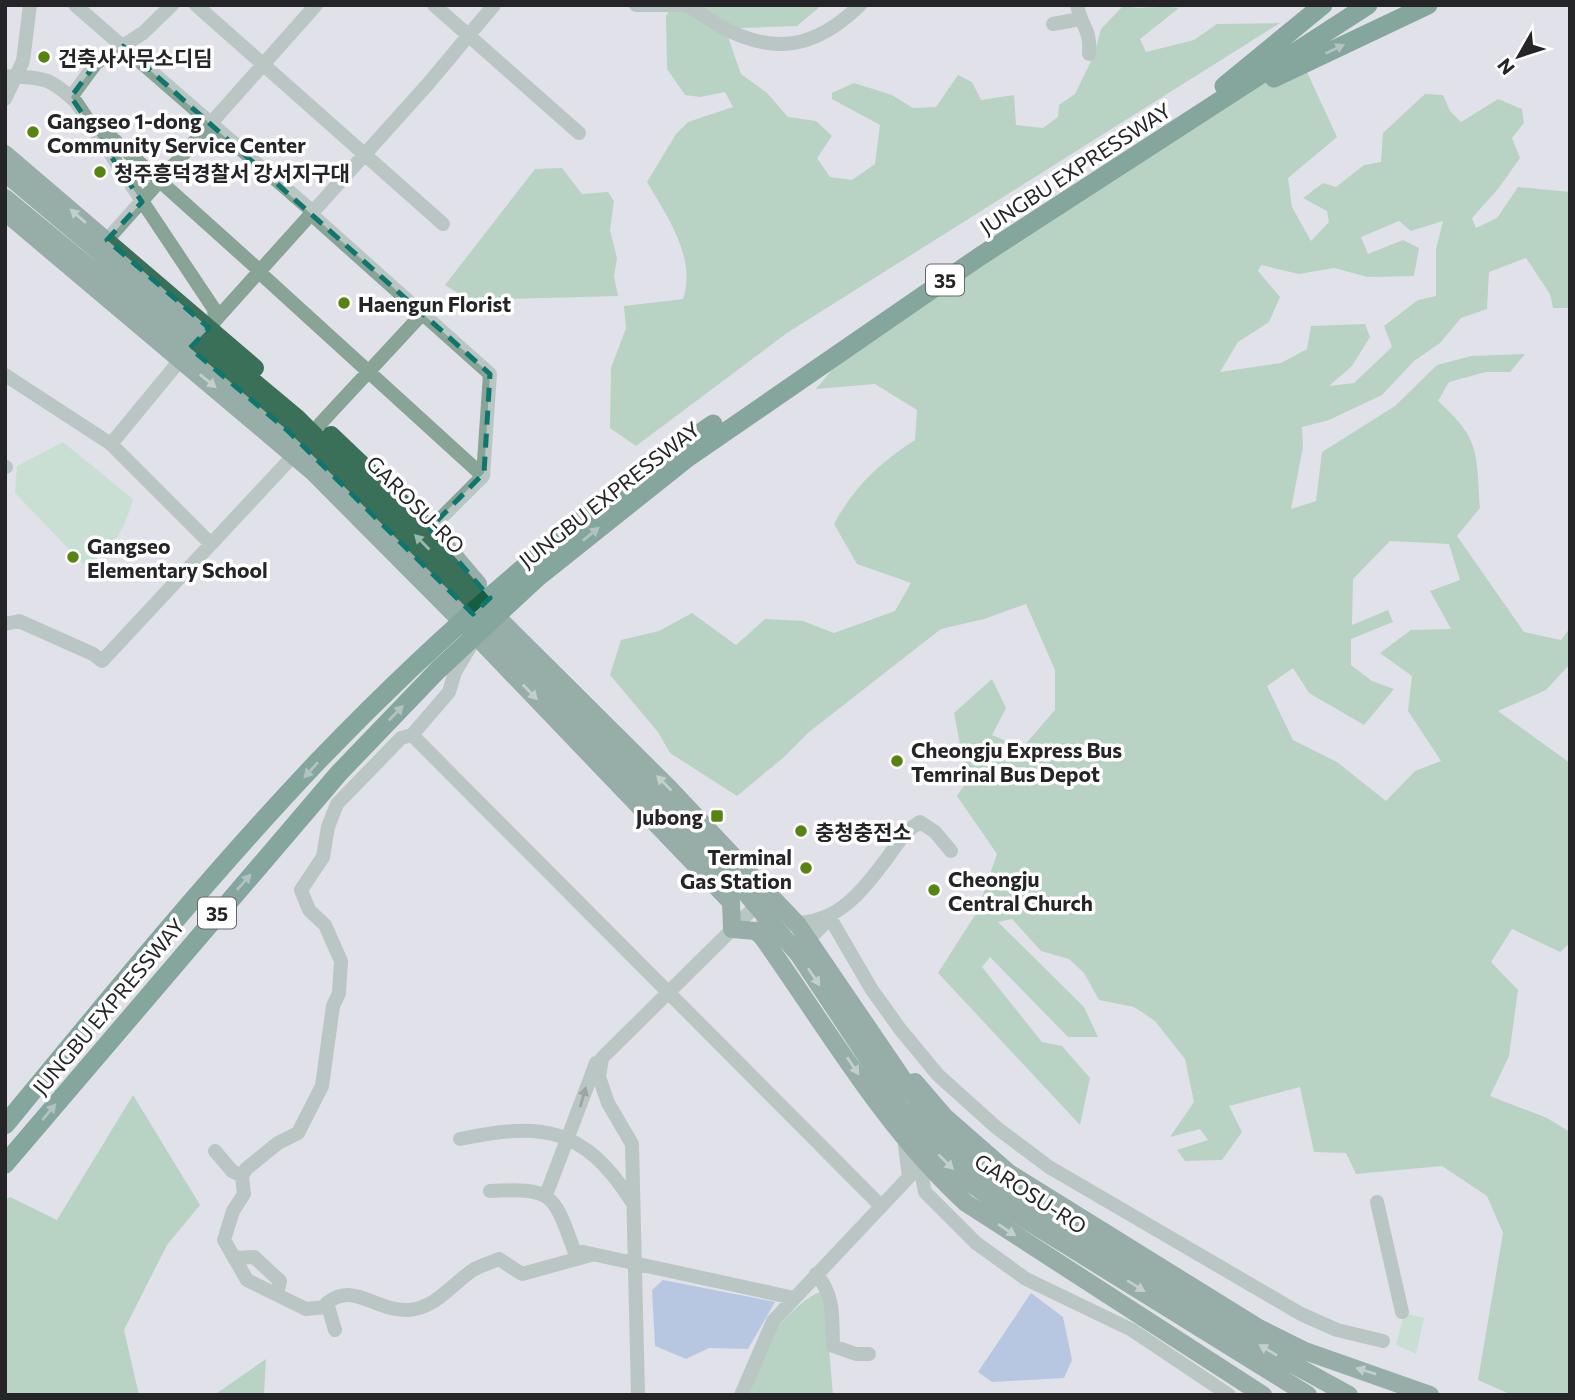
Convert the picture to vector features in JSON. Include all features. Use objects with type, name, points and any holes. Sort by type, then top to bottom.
[{"type":"highway","points":[[1225,92],[1324,5]]},
{"type":"highway","name":"JUNGBU EXPRESSWAY","points":[[5,1125],[154,945],[320,760],[434,662],[532,571],[685,459],[1350,5]]},
{"type":"highway","name":"JUNGBU EXPRESSWAY","points":[[1225,92],[1367,5]]},
{"type":"highway","points":[[1225,92],[1270,79],[1428,5]]},
{"type":"highway","name":"JUNGBU EXPRESSWAY","points":[[5,1164],[434,662]]},
{"type":"main road","points":[[5,154],[107,240],[199,339],[320,425],[430,529],[550,670]]},
{"type":"main road","name":"GAROSU-RO","points":[[5,173],[332,451],[550,670],[756,916],[904,1139],[966,1203],[1263,1395]]},
{"type":"main road","name":"GAROSU-RO","points":[[5,198],[199,339],[278,422],[341,482],[756,916],[799,955],[902,1110],[953,1169],[992,1199],[1308,1395]]},
{"type":"main road","name":"GAROSU-RO","points":[[5,212],[199,339],[294,455],[477,637],[731,902],[756,916],[795,922],[941,1135],[982,1174],[1276,1355],[1349,1395]]},
{"type":"main road","name":"GAROSU-RO","points":[[847,997],[932,1102],[1009,1173],[1283,1341],[1430,1395]]},
{"type":"main road","points":[[1158,1327],[1189,1339],[1260,1381],[1291,1395]]},
{"type":"street","points":[[5,99],[10,77],[27,43],[30,5]]},
{"type":"street","points":[[75,5],[212,124],[490,374],[483,476],[430,529]]},
{"type":"street","points":[[71,97],[96,63],[143,33],[172,5]]},
{"type":"street","points":[[196,5],[443,224]]},
{"type":"street","points":[[107,240],[316,5]]},
{"type":"street","points":[[434,5],[579,133]]},
{"type":"street","points":[[111,444],[199,339],[365,155],[494,5]]},
{"type":"street","points":[[635,5],[678,5]]},
{"type":"street","points":[[685,5],[745,37],[782,46],[834,28],[860,5]]},
{"type":"street","points":[[1053,24],[1079,12],[1090,32],[1089,54]]},
{"type":"street","points":[[10,77],[33,76],[46,79],[71,97],[87,115],[483,476]]},
{"type":"street","points":[[87,115],[214,309],[199,339]]},
{"type":"street","points":[[320,425],[423,313]]},
{"type":"street","points":[[5,376],[111,444],[211,544]]},
{"type":"street","points":[[5,624],[19,621],[93,654],[102,662],[294,455]]},
{"type":"street","points":[[477,637],[455,672],[449,692],[412,735],[401,738],[337,804],[328,827],[323,857],[301,890],[309,909],[326,925],[341,961],[339,993],[333,1006],[322,1086],[298,1133],[258,1157],[242,1177],[244,1194],[233,1211],[224,1240],[247,1280],[306,1309],[326,1307],[333,1297],[355,1294],[390,1311],[412,1310],[436,1300],[475,1269],[499,1259],[522,1274],[592,1255]]},
{"type":"street","points":[[412,735],[881,1206]]},
{"type":"street","points":[[808,940],[865,887],[903,837],[920,822],[935,832],[951,852]]},
{"type":"street","points":[[546,1195],[593,1065],[666,993],[756,916],[795,922],[830,918]]},
{"type":"street","points":[[830,918],[872,990],[900,1029],[938,1075],[997,1128],[1049,1167],[1301,1314],[1337,1330],[1383,1341]]},
{"type":"street","points":[[601,1058],[599,1077],[608,1103],[630,1137],[638,1395]]},
{"type":"street","points":[[460,1139],[512,1129],[545,1130],[567,1139],[608,1171],[633,1203]]},
{"type":"street","points":[[741,1395],[773,1321],[909,1177],[904,1139]]},
{"type":"street","points":[[215,1151],[232,1171],[242,1177]]},
{"type":"street","points":[[918,1156],[925,1192],[976,1243],[1026,1279],[1132,1330],[1228,1395]]},
{"type":"street","points":[[490,1191],[534,1189],[546,1195],[560,1211],[574,1250],[794,1298]]},
{"type":"street","points":[[1377,1202],[1402,1312]]},
{"type":"street","points":[[234,1258],[254,1257],[280,1281],[277,1294]]},
{"type":"street","points":[[816,1274],[827,1286],[831,1297],[834,1346],[856,1354],[869,1354]]},
{"type":"street","points":[[326,1307],[335,1330]]},
{"type":"highlighted area","points":[[123,46],[490,374],[484,473],[430,528],[490,598],[473,614],[287,430],[190,348],[209,328],[107,240],[142,202],[71,97],[96,63]]},
{"type":"green space","points":[[673,5],[822,5],[797,26],[739,28],[728,37],[741,74],[767,93],[788,117],[816,121],[832,136],[817,158],[830,177],[852,180],[875,164],[880,125],[832,99],[832,93],[854,83],[892,95],[913,108],[936,107],[958,75],[972,82],[981,100],[1014,95],[1016,125],[1043,128],[1058,117],[1059,105],[1075,94],[1094,55],[1101,29],[1123,6],[1179,8],[1140,39],[1146,52],[1194,40],[1217,24],[1280,23],[787,333],[636,446],[610,428],[611,368],[626,328],[624,306],[683,299],[686,284],[686,269],[678,238],[647,182],[676,134],[688,122],[733,107],[725,92],[700,97],[685,95],[667,69],[666,16]]},
{"type":"green space","points":[[1300,57],[1337,137],[1288,178],[1292,207],[1311,241],[1329,222],[1327,211],[1303,198],[1323,183],[1336,187],[1364,165],[1381,162],[1383,133],[1425,94],[1443,95],[1450,111],[1461,122],[1498,99],[1522,109],[1524,123],[1512,138],[1520,158],[1498,189],[1472,218],[1476,228],[1497,218],[1518,187],[1570,192],[1570,308],[1553,308],[1550,294],[1526,258],[1489,272],[1487,309],[1461,318],[1440,343],[1414,361],[1382,395],[1329,420],[1302,427],[1303,447],[1291,509],[1316,501],[1322,452],[1395,406],[1437,365],[1471,356],[1525,354],[1510,372],[1486,372],[1449,382],[1438,401],[1462,426],[1474,448],[1476,460],[1480,508],[1457,536],[1524,632],[1561,640],[1570,628],[1570,664],[1546,690],[1498,711],[1570,763],[1570,943],[1560,952],[1512,929],[1491,962],[1518,990],[1509,1056],[1490,1096],[1547,1118],[1570,1132],[1570,1395],[1512,1395],[1478,1380],[1503,1233],[1487,1196],[1442,1166],[1356,1174],[1346,1153],[1314,1152],[1300,1087],[1229,1106],[1242,1132],[1222,1160],[1185,1161],[1177,1150],[1208,1140],[1200,1129],[1170,1137],[1194,1102],[1185,1059],[1155,1021],[1134,1007],[1099,1000],[1084,973],[1069,959],[1041,951],[1012,919],[998,922],[1084,1007],[1098,1037],[1068,1037],[990,957],[982,967],[1042,1042],[1062,1046],[1090,1078],[1080,1125],[938,973],[977,912],[997,854],[957,796],[967,781],[954,713],[992,679],[1006,708],[992,735],[1022,748],[1055,710],[1055,670],[1026,604],[984,619],[941,629],[809,732],[783,758],[737,796],[670,753],[658,732],[610,675],[621,640],[659,631],[692,613],[736,645],[765,619],[803,621],[834,633],[895,611],[911,583],[857,564],[834,524],[869,477],[915,440],[917,410],[875,384],[816,389],[836,365],[1022,235]],"holes":[[[1399,221],[1411,231],[1443,221],[1436,249],[1436,296],[1418,300],[1384,326],[1392,347],[1354,383],[1329,386],[1352,366],[1370,337],[1365,324],[1311,326],[1307,349],[1281,363],[1220,372],[1238,342],[1269,322],[1280,297],[1258,271],[1261,265],[1299,274],[1334,268],[1368,277],[1414,276],[1419,248],[1403,240],[1368,254],[1361,237]],[[1390,541],[1449,544],[1460,580],[1430,591],[1451,629],[1411,630],[1380,653],[1412,676],[1408,711],[1441,761],[1415,771],[1386,801],[1337,762],[1293,740],[1267,686],[1293,668],[1309,693],[1364,725],[1394,689],[1372,681],[1351,665],[1351,639],[1393,622],[1388,610],[1352,625],[1353,579]]]},
{"type":"green space","points":[[562,168],[582,194],[608,192],[614,201],[610,230],[617,258],[614,276],[618,296],[469,300],[445,285],[535,169]]},
{"type":"green space","points":[[63,442],[133,499],[127,519],[110,548],[93,561],[83,564],[15,493],[17,466]]},
{"type":"green space","points":[[133,1095],[200,1205],[167,1245],[124,1330],[139,1395],[5,1395],[5,1200],[10,1197],[57,1220]]},
{"type":"green space","points":[[824,1291],[833,1395],[742,1395],[765,1342],[798,1306],[816,1293]]},
{"type":"green space","points":[[1404,1313],[1424,1318],[1416,1354],[1396,1345]]},
{"type":"green space","points":[[266,1359],[264,1395],[216,1395],[217,1393]]},
{"type":"water","points":[[663,1280],[775,1302],[748,1349],[709,1348],[686,1359],[655,1346],[652,1290]]},
{"type":"water","points":[[1031,1293],[1063,1317],[1072,1360],[1064,1378],[992,1382],[978,1372]]},
{"type":"place","name":"건축사사무소디딤","points":[[44,57]]},
{"type":"place","name":"Gangseo 1-dong Community Service Center","points":[[33,132]]},
{"type":"place","name":"청주흥덕경찰서 강서지구대","points":[[100,172]]},
{"type":"place","name":"Haengun Florist","points":[[344,303]]},
{"type":"place","name":"Gangseo Elementary School","points":[[73,557]]},
{"type":"place","name":"Cheongju Express Bus Temrinal Bus Depot","points":[[897,761]]},
{"type":"place","name":"Jubong","points":[[717,816]]},
{"type":"place","name":"충청충전소","points":[[801,831]]},
{"type":"place","name":"Terminal Gas Station","points":[[806,868]]},
{"type":"place","name":"Cheongju Central Church","points":[[934,890]]}]
